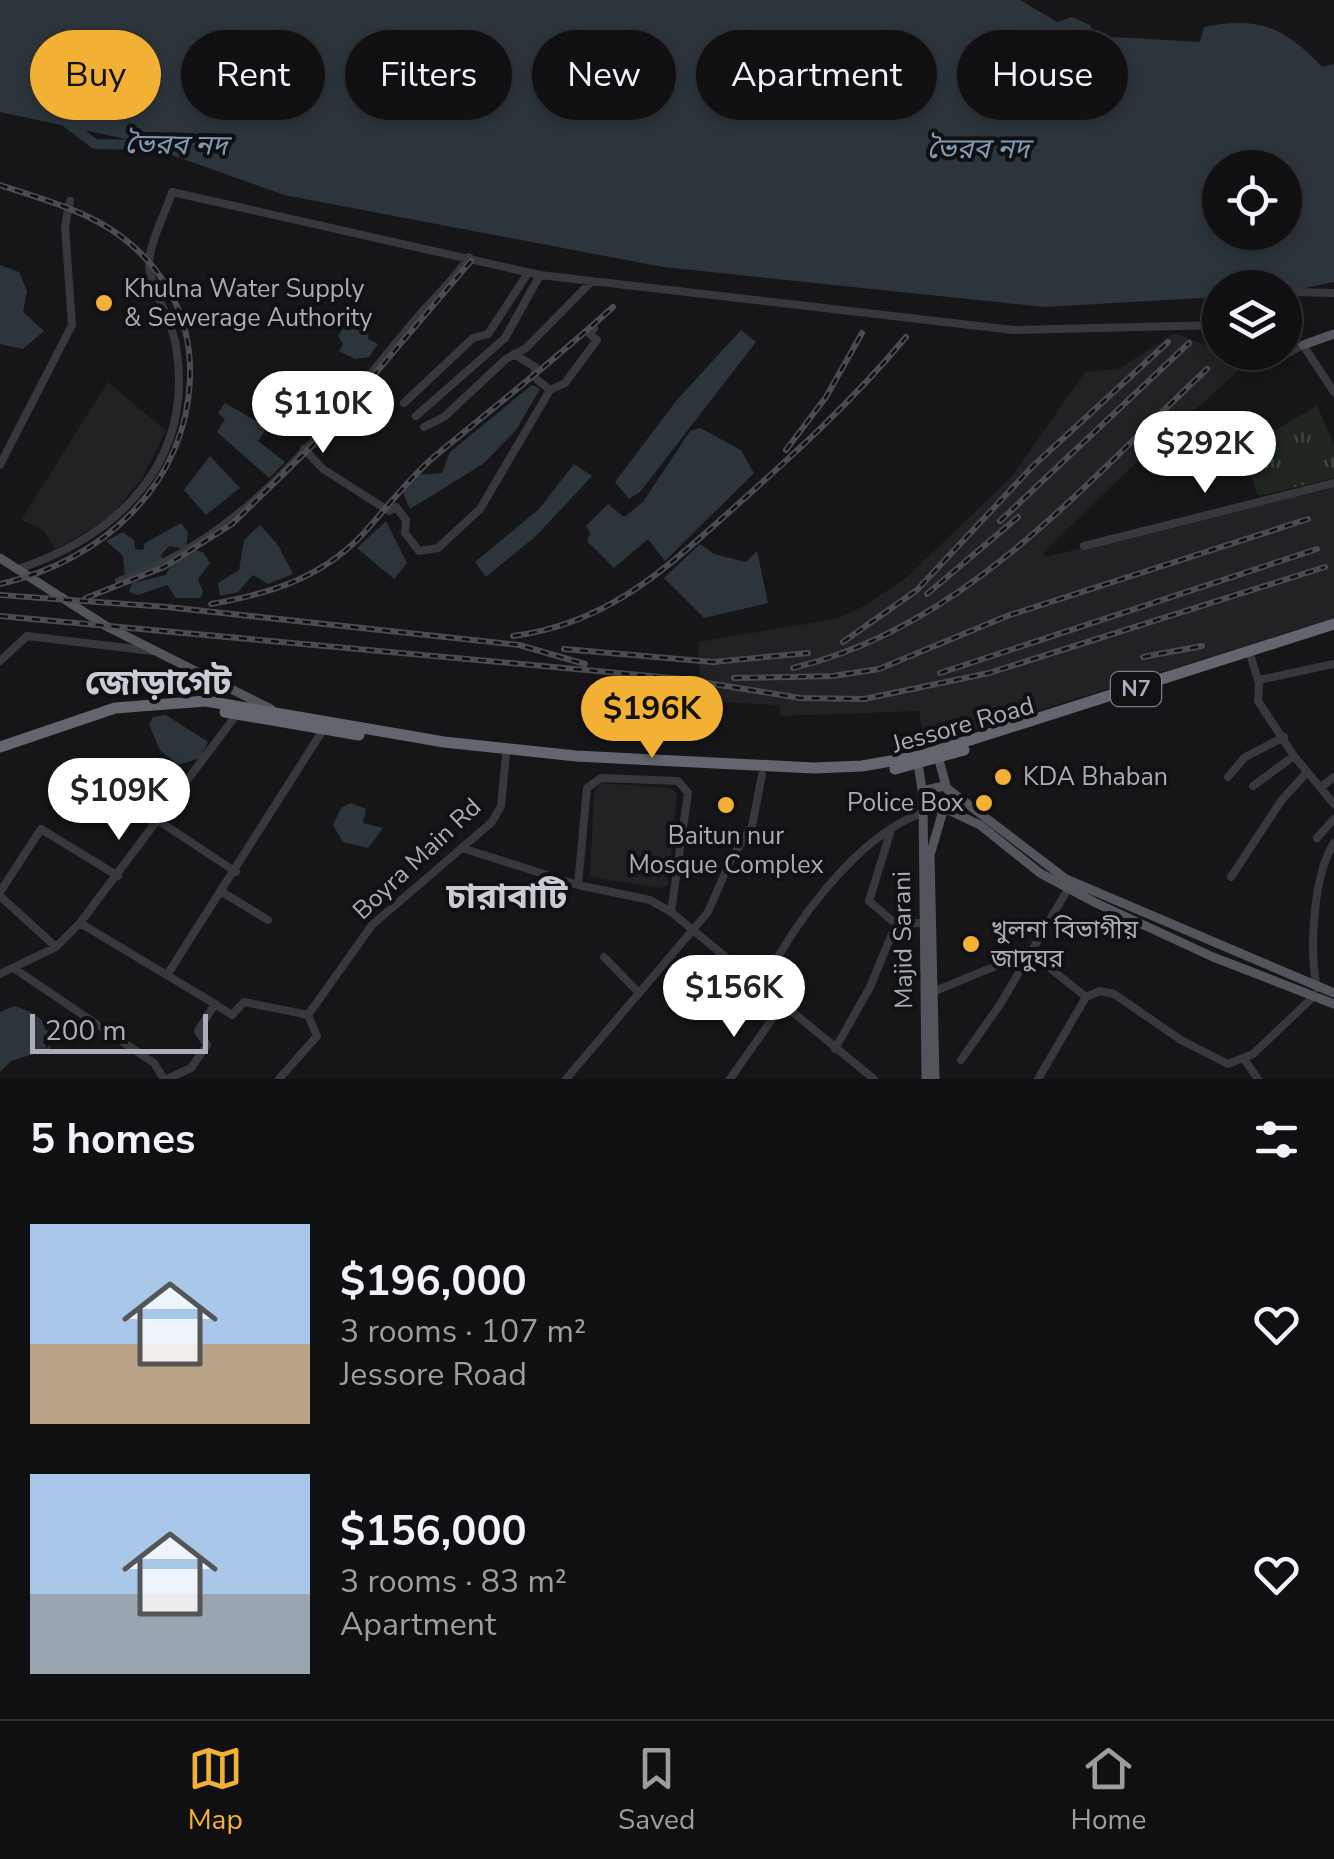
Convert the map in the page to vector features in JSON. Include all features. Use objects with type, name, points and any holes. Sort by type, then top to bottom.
[{"type":"highway","name":"N7","points":[[938,754],[1334,627]]},
{"type":"highway","name":"Jessore Road","points":[[177,701],[299,727],[679,776],[864,773],[918,764],[938,754]]},
{"type":"highway","name":"Jessore Road","points":[[0,748],[115,708],[206,701],[465,744],[718,766],[862,766],[938,754]]},
{"type":"main road","points":[[1304,345],[1334,337]]},
{"type":"main road","points":[[0,558],[152,651],[299,727]]},
{"type":"main road","points":[[938,754],[948,790]]},
{"type":"main road","name":"Majid Sarani","points":[[918,764],[924,799],[926,1079]]},
{"type":"main road","points":[[1334,993],[1315,993],[1068,889],[1040,873],[980,825],[944,810],[931,811],[924,799],[933,786],[948,790],[1066,879],[1315,993],[1334,1004]]},
{"type":"main road","name":"Majid Sarani","points":[[935,1079],[930,855],[948,790]]},
{"type":"street","points":[[18,570],[67,552],[118,518],[156,469],[168,441],[176,412],[177,352],[172,324],[149,264],[172,192],[540,275],[1013,330],[1202,325]]},
{"type":"street","points":[[0,465],[72,325],[65,226],[70,201]]},
{"type":"street","points":[[119,582],[166,565],[221,530],[304,450],[469,257]]},
{"type":"street","points":[[404,403],[473,338],[488,334],[528,273]]},
{"type":"street","points":[[416,416],[505,338],[540,275]]},
{"type":"street","points":[[424,426],[444,418],[514,353],[552,325],[592,281]]},
{"type":"street","points":[[1302,292],[1334,293]]},
{"type":"street","points":[[304,450],[323,469],[389,512],[396,507],[406,520],[405,533],[411,543],[426,552],[438,548],[489,498],[550,390],[565,383],[597,340],[590,334],[594,328]]},
{"type":"street","points":[[1304,345],[1334,392]]},
{"type":"street","points":[[514,353],[535,367],[535,378],[550,390]]},
{"type":"street","points":[[1084,546],[1334,483]]},
{"type":"street","points":[[0,661],[27,636],[152,651]]},
{"type":"street","points":[[1250,655],[1259,680],[1258,701],[1294,756],[1334,804]]},
{"type":"street","points":[[1259,680],[1334,664]]},
{"type":"street","points":[[0,974],[56,947],[80,923],[237,714]]},
{"type":"street","points":[[167,974],[236,872],[323,730]]},
{"type":"street","points":[[1228,777],[1244,757],[1284,737]]},
{"type":"street","name":"Boyra Main Rd","points":[[279,1079],[318,1036],[308,1015],[372,925],[417,882],[480,834],[501,806],[506,755]]},
{"type":"street","points":[[1253,786],[1294,756]]},
{"type":"street","points":[[1231,877],[1281,800],[1307,772]]},
{"type":"street","points":[[566,1079],[708,912],[731,859],[752,826],[762,775]]},
{"type":"street","points":[[578,885],[588,788],[592,782],[601,778],[679,776],[688,793],[671,912]]},
{"type":"street","points":[[1321,787],[1334,776]]},
{"type":"street","points":[[762,989],[781,948],[860,853],[891,828],[922,813]]},
{"type":"street","points":[[1317,838],[1334,819]]},
{"type":"street","points":[[158,821],[236,872]]},
{"type":"street","points":[[56,947],[0,894],[41,828],[118,876]]},
{"type":"street","points":[[891,828],[869,901],[896,924],[923,923]]},
{"type":"street","points":[[1038,1079],[1086,997],[1100,990],[1114,994],[1181,1040],[1228,1064],[1244,1059],[1315,993],[1317,896],[1326,856],[1334,844]]},
{"type":"street","points":[[462,848],[578,885],[650,900],[671,912],[874,1079]]},
{"type":"street","points":[[962,1060],[1068,889]]},
{"type":"street","points":[[222,892],[268,920]]},
{"type":"street","points":[[80,923],[232,1015],[244,1002],[308,1015]]},
{"type":"street","points":[[835,1049],[870,987],[896,924]]},
{"type":"street","points":[[935,990],[1030,952]]},
{"type":"street","points":[[1030,952],[1086,997]]},
{"type":"street","points":[[604,957],[640,993]]},
{"type":"street","points":[[15,969],[154,1063],[166,1079],[191,1068],[207,1045],[198,1031],[215,1004]]},
{"type":"street","points":[[730,1079],[782,1006]]},
{"type":"street","points":[[1244,1059],[1258,1079]]},
{"type":"street","points":[[850,1079],[858,1068]]},
{"type":"shaded area","points":[[1174,333],[1202,344],[1202,370],[1239,370],[1125,473],[1044,552],[1045,557],[1334,488],[1334,618],[925,746],[919,711],[781,716],[779,705],[701,701],[698,642],[836,619],[864,606],[906,578],[1012,476],[1085,372],[1119,369]]},
{"type":"shaded area","points":[[108,382],[166,431],[142,478],[110,518],[56,549],[43,530],[21,520]]},
{"type":"shaded area","points":[[601,783],[670,788],[677,793],[668,885],[660,888],[590,877],[594,792]]},
{"type":"green space","points":[[1317,406],[1334,445],[1334,478],[1258,496],[1243,449]]},
{"type":"water","name":"ভৈরব নদ","points":[[0,0],[1020,0],[1057,22],[1072,17],[1090,25],[1093,30],[957,30],[957,120],[1128,120],[1128,38],[1200,42],[1204,27],[1255,24],[1295,42],[1322,67],[1334,64],[1334,282],[1302,289],[1302,270],[1202,270],[1202,298],[1044,307],[663,267],[284,195],[130,140],[37,120],[161,120],[161,30],[30,30],[30,118],[0,112]]},
{"type":"water","points":[[0,265],[19,272],[27,291],[23,312],[44,331],[23,349],[0,344]]},
{"type":"water","points":[[350,316],[370,324],[368,339],[378,344],[369,357],[355,359],[339,351],[343,344],[338,336]]},
{"type":"water","points":[[741,330],[756,342],[640,492],[629,499],[615,482],[676,401]]},
{"type":"water","points":[[532,385],[540,389],[516,430],[483,464],[410,509],[403,493],[416,475],[442,473],[450,452]]},
{"type":"water","points":[[225,403],[267,427],[258,441],[285,462],[269,478],[217,432],[225,419],[218,413]]},
{"type":"water","points":[[700,428],[741,450],[754,473],[665,561],[648,539],[614,568],[587,541],[590,533],[586,526],[608,504],[624,517],[643,502],[690,431]]},
{"type":"water","points":[[210,456],[240,488],[206,515],[184,490]]},
{"type":"water","points":[[574,464],[592,476],[536,536],[486,577],[475,562],[539,509]]},
{"type":"water","points":[[386,521],[407,563],[394,579],[357,548]]},
{"type":"water","points":[[181,523],[188,532],[186,549],[169,546],[161,555],[164,563],[125,577],[123,556],[106,541],[123,532],[134,540],[135,549],[143,550],[145,543]]},
{"type":"water","points":[[260,525],[278,545],[293,574],[268,584],[253,575],[238,592],[220,596],[218,583],[239,570],[244,540]]},
{"type":"water","points":[[700,544],[714,554],[746,562],[757,551],[768,603],[704,618],[664,578]]},
{"type":"water","points":[[193,550],[203,552],[210,563],[198,579],[203,592],[200,598],[176,598],[167,585],[138,595],[129,592],[132,583],[166,575],[171,564]]},
{"type":"water","points":[[166,715],[208,742],[200,758],[178,765],[160,750],[149,725],[153,717]]},
{"type":"water","points":[[351,803],[366,809],[363,823],[383,828],[368,848],[343,842],[333,825],[341,808]]},
{"type":"water","points":[[14,1006],[42,1020],[49,1033],[50,1049],[11,1061],[0,1072],[0,1012]]},
{"type":"waterway","name":"ভৈরব নদ","points":[[66,122],[95,144],[157,145]]},
{"type":"railway","points":[[0,185],[92,218],[136,249],[163,280],[181,316],[190,378],[185,417],[173,453],[155,485],[132,513],[72,557],[0,584]]},
{"type":"railway","points":[[86,598],[164,567],[232,524],[321,437],[471,261]]},
{"type":"railway","points":[[211,604],[273,589],[329,563],[362,535],[435,456],[613,307]]},
{"type":"railway","points":[[786,450],[826,397],[862,333]]},
{"type":"railway","points":[[513,636],[546,630],[604,608],[655,575],[797,450],[864,385],[906,337]]},
{"type":"railway","points":[[843,642],[917,590],[1032,467],[1168,342]]},
{"type":"railway","points":[[1000,521],[1189,343]]},
{"type":"railway","points":[[793,668],[855,648],[913,620],[967,586],[1067,504],[1206,370]]},
{"type":"railway","points":[[927,594],[1018,517]]},
{"type":"railway","points":[[734,678],[833,676],[879,669],[1007,616],[1308,519]]},
{"type":"railway","points":[[940,673],[1317,549]]},
{"type":"railway","points":[[0,616],[683,679],[800,698],[864,699],[989,673],[1325,567]]},
{"type":"railway","points":[[0,595],[167,607],[519,645],[585,664]]},
{"type":"railway","points":[[1143,657],[1202,646]]},
{"type":"railway","points":[[564,649],[713,662],[808,653]]},
{"type":"place","name":"Khulna Water Supply & Sewerage Authority","points":[[104,303]]},
{"type":"place","name":"KDA Bhaban","points":[[1003,777]]},
{"type":"place","name":"Police Box","points":[[984,803]]},
{"type":"place","name":"Baitun nur Mosque Complex","points":[[726,805]]},
{"type":"place","name":"খুলনা বিভাগীয় জাদুঘর","points":[[971,944]]},
{"type":"district","name":"জোড়াগেট","points":[[158,682]]},
{"type":"district","name":"চারাবাটি","points":[[507,896]]}]
